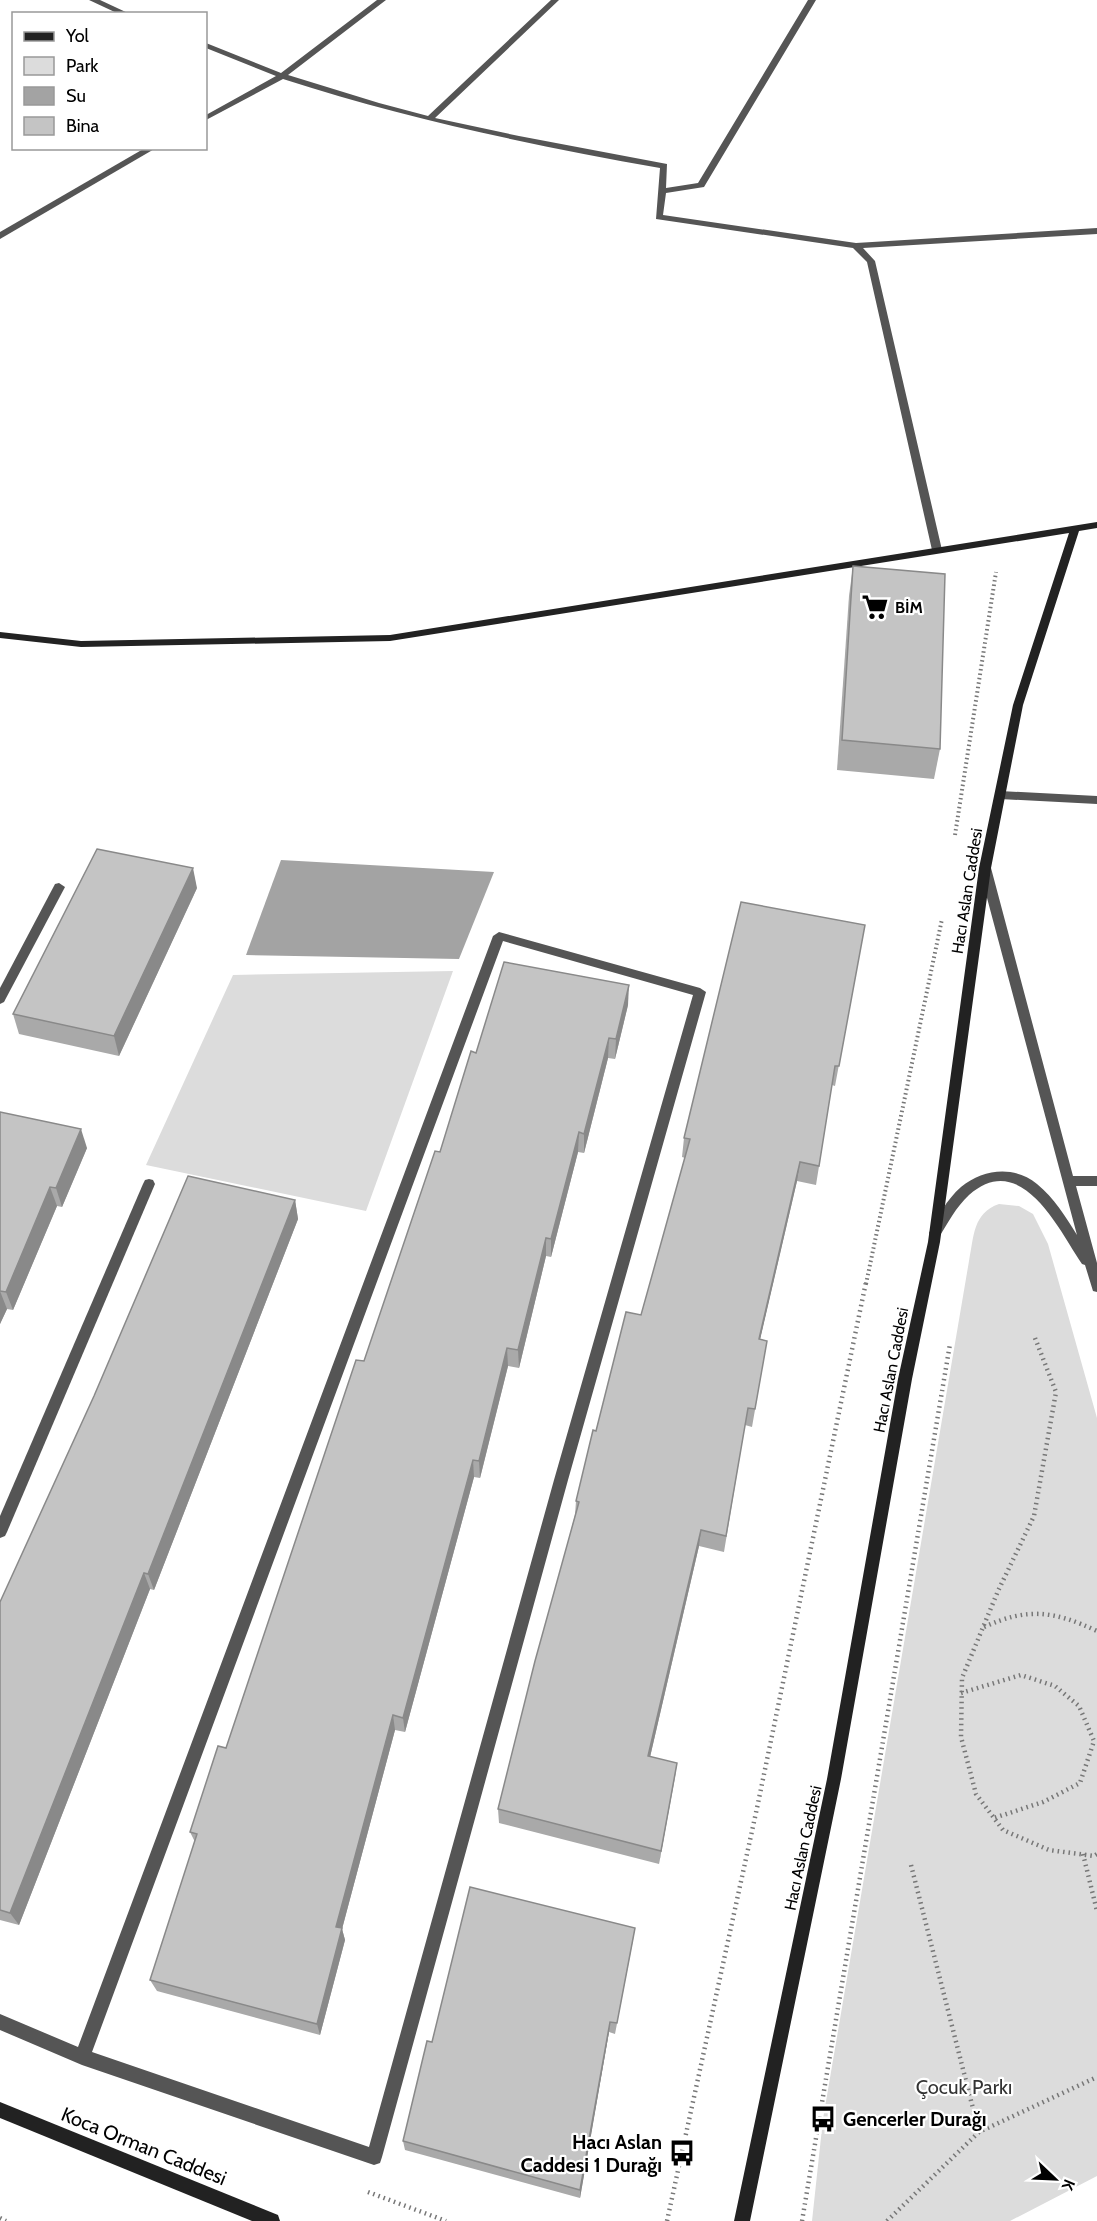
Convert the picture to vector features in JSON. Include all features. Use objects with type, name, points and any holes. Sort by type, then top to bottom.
[{"type":"street","points":[[93,0],[122,12]]},
{"type":"street","points":[[207,117],[282,76],[382,0]]},
{"type":"street","points":[[429,119],[555,0]]},
{"type":"street","points":[[661,191],[701,185],[812,0]]},
{"type":"street","points":[[207,45],[282,76],[429,119],[525,142],[664,166],[659,217],[856,246],[1097,231]]},
{"type":"street","points":[[0,236],[149,150]]},
{"type":"street","points":[[856,246],[871,261],[937,550]]},
{"type":"street","points":[[0,635],[81,644],[390,639],[1097,525]]},
{"type":"street","name":"Hacı Aslan Caddesi","points":[[742,2221],[834,1779],[906,1379],[935,1233],[985,868],[1018,705],[1075,528]]},
{"type":"street","points":[[1000,795],[1097,800]]},
{"type":"street","points":[[985,868],[1097,1287]]},
{"type":"street","points":[[0,999],[59,886]]},
{"type":"street","points":[[0,2022],[82,2057],[374,2157],[561,1480],[700,992],[499,936],[82,2057]]},
{"type":"street","points":[[935,1233],[962,1193],[990,1177],[1011,1176],[1026,1182],[1041,1195],[1092,1268]]},
{"type":"street","points":[[1069,1181],[1097,1181]]},
{"type":"street","points":[[0,1532],[148,1184]]},
{"type":"street","name":"Koca Orman Caddesi","points":[[0,2110],[272,2221]]},
{"type":"path","points":[[954,841],[996,572]]},
{"type":"path","points":[[667,2221],[757,1808],[944,911]]},
{"type":"path","points":[[802,2221],[951,1338]]},
{"type":"path","points":[[1035,1338],[1056,1392],[1046,1454],[1034,1516],[998,1591],[962,1678],[962,1737],[976,1794],[1004,1830],[1049,1851],[1097,1854]]},
{"type":"path","points":[[984,1628],[1008,1615],[1041,1611],[1078,1622],[1097,1631]]},
{"type":"path","points":[[962,1693],[1021,1674],[1055,1686],[1079,1706],[1094,1741],[1080,1783],[1043,1802],[994,1818]]},
{"type":"path","points":[[1083,1854],[1097,1911]]},
{"type":"path","points":[[911,1865],[979,2132]]},
{"type":"path","points":[[887,2221],[979,2132],[1097,2077]]},
{"type":"path","points":[[0,2218],[6,2221]]},
{"type":"green space","points":[[453,971],[366,1211],[146,1165],[233,975]]},
{"type":"green space","name":"Çocuk Parkı","points":[[999,1204],[1019,1206],[1033,1214],[1048,1244],[1097,1418],[1097,2176],[1010,2221],[812,2221],[823,2119],[972,1243],[979,1219],[990,1208]]},
{"type":"water","points":[[281,860],[494,872],[459,959],[246,955]]},
{"type":"building","points":[[853,566],[945,574],[940,749],[842,740]]},
{"type":"building","points":[[97,849],[193,868],[114,1036],[13,1014]]},
{"type":"building","points":[[741,902],[865,925],[839,1066],[835,1066],[819,1166],[800,1162],[759,1339],[767,1341],[755,1409],[748,1408],[726,1536],[701,1530],[648,1756],[677,1763],[661,1851],[498,1809],[535,1661],[579,1502],[576,1501],[593,1430],[596,1431],[626,1312],[641,1315],[690,1139],[684,1138]]},
{"type":"building","points":[[504,962],[629,985],[616,1039],[609,1038],[584,1134],[579,1132],[551,1239],[546,1238],[518,1350],[507,1348],[479,1461],[473,1460],[403,1718],[393,1715],[336,1927],[342,1928],[317,2024],[150,1980],[197,1834],[190,1832],[218,1746],[226,1748],[356,1360],[364,1361],[435,1151],[440,1152],[471,1051],[476,1053]]},
{"type":"building","points":[[0,1112],[81,1129],[56,1188],[50,1187],[6,1292],[0,1291]]},
{"type":"building","points":[[188,1176],[295,1200],[148,1574],[144,1573],[10,1913],[0,1910],[0,1602],[94,1396]]},
{"type":"building","points":[[470,1887],[635,1928],[617,2023],[610,2022],[580,2190],[403,2141],[427,2041],[432,2042]]},
{"type":"place","name":"BİM","points":[[875,607]]},
{"type":"place","name":"Gencerler Durağı","points":[[823,2119]]},
{"type":"place","name":"Hacı Aslan Caddesi 1 Durağı","points":[[682,2153]]}]
